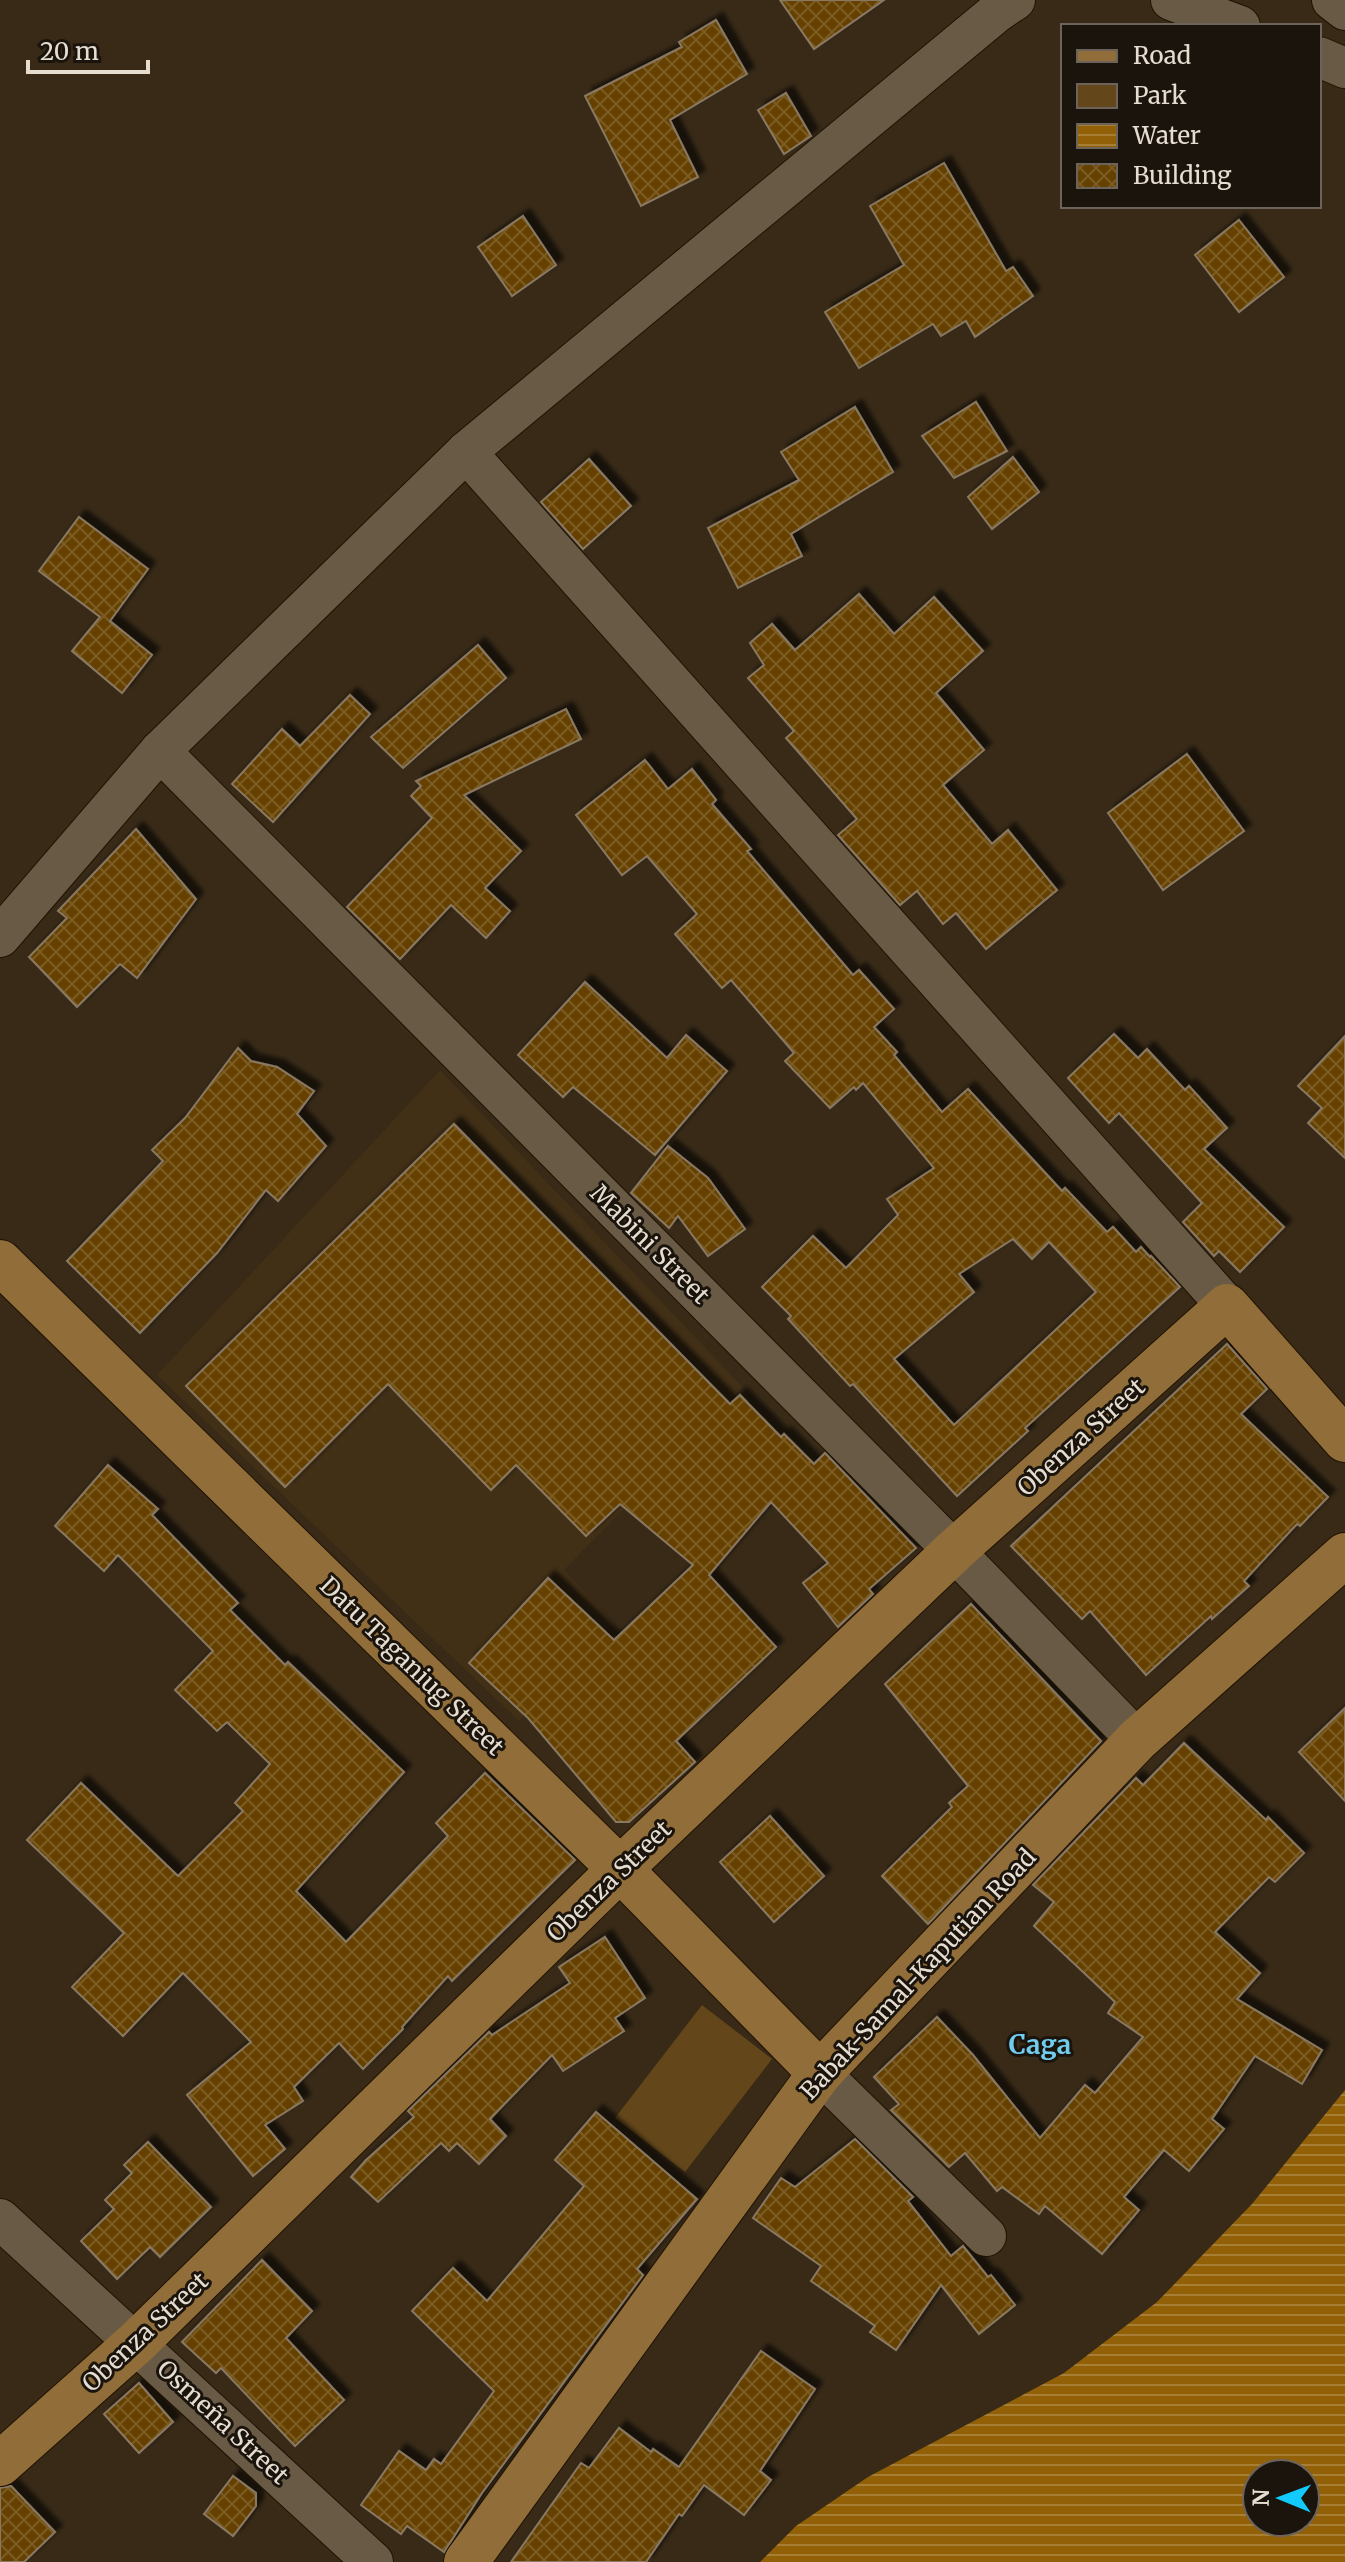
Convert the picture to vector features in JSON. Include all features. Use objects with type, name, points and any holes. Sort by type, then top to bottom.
[{"type":"main road","name":"Datu Taganiug Street","points":[[0,1262],[620,1869],[820,2073]]},
{"type":"main road","points":[[1227,1306],[1345,1440]]},
{"type":"main road","name":"Obenza Street","points":[[0,2464],[137,2342],[620,1869],[954,1551],[1227,1306]]},
{"type":"main road","name":"Babak-Samal-Kaputian Road","points":[[466,2562],[820,2073],[1137,1740],[1345,1555]]},
{"type":"street","points":[[0,937],[160,751],[466,452],[984,22],[1015,0]]},
{"type":"street","points":[[1171,0],[1235,24]]},
{"type":"street","points":[[1332,0],[1345,10]]},
{"type":"street","points":[[1321,58],[1345,68]]},
{"type":"street","points":[[466,452],[1227,1306]]},
{"type":"street","name":"Mabini Street","points":[[160,751],[954,1551],[1137,1740]]},
{"type":"street","points":[[820,2073],[986,2236]]},
{"type":"street","name":"Osmeña Street","points":[[0,2219],[373,2562]]},
{"type":"shaded area","points":[[440,1070],[743,1387],[564,1570],[614,1624],[519,1721],[157,1375]]},
{"type":"green space","points":[[702,2005],[772,2059],[685,2172],[615,2118]]},
{"type":"water","points":[[1345,2090],[1345,2562],[760,2562],[796,2526],[868,2477],[1064,2373],[1157,2302],[1252,2204]]},
{"type":"building","points":[[780,0],[884,0],[814,49]]},
{"type":"building","points":[[716,20],[747,74],[670,120],[698,177],[641,206],[585,96],[682,47],[679,42]]},
{"type":"building","points":[[786,93],[811,136],[784,154],[758,110]]},
{"type":"building","points":[[944,163],[1006,271],[1013,267],[1033,296],[975,337],[966,321],[941,336],[933,324],[859,368],[825,312],[904,265],[870,206]]},
{"type":"building","points":[[523,216],[556,265],[512,296],[478,247]]},
{"type":"building","points":[[1239,220],[1284,277],[1239,312],[1195,255]]},
{"type":"building","points":[[976,402],[1007,451],[954,478],[922,436]]},
{"type":"building","points":[[855,407],[893,472],[791,534],[802,556],[738,588],[708,528],[799,480],[781,452]]},
{"type":"building","points":[[1013,457],[1039,492],[992,529],[968,497]]},
{"type":"building","points":[[589,459],[631,506],[583,549],[541,502]]},
{"type":"building","points":[[79,517],[148,569],[110,621],[152,655],[122,693],[72,651],[100,617],[39,571]]},
{"type":"building","points":[[859,594],[894,634],[934,597],[983,651],[936,693],[984,750],[943,785],[992,844],[1008,830],[1057,890],[986,949],[956,913],[943,924],[917,891],[900,905],[838,835],[857,819],[786,738],[794,731],[748,678],[764,665],[750,643],[772,624],[795,650]]},
{"type":"building","points":[[478,645],[506,678],[403,768],[371,737]]},
{"type":"building","points":[[350,695],[370,714],[273,822],[232,784],[282,729],[300,746]]},
{"type":"building","points":[[566,709],[581,739],[464,795],[521,851],[485,888],[510,911],[486,938],[451,905],[400,959],[347,907],[432,818],[411,796],[421,786],[416,781]]},
{"type":"building","points":[[1187,754],[1244,831],[1163,890],[1108,813]]},
{"type":"building","points":[[645,760],[668,789],[692,769],[716,800],[712,804],[751,849],[747,851],[853,975],[859,970],[894,1009],[874,1027],[942,1112],[968,1089],[1062,1191],[1065,1188],[1107,1232],[1113,1227],[1136,1252],[1141,1247],[1180,1287],[1025,1428],[1028,1431],[957,1496],[853,1384],[850,1386],[788,1319],[791,1316],[762,1287],[813,1236],[846,1268],[898,1215],[887,1199],[934,1168],[863,1083],[830,1108],[785,1061],[794,1053],[731,980],[722,988],[675,934],[697,914],[647,856],[622,875],[576,815]],"holes":[[[1013,1239],[1032,1259],[1049,1242],[1096,1292],[954,1425],[894,1359],[974,1292],[959,1274]]]},
{"type":"building","points":[[136,829],[196,899],[137,978],[120,964],[77,1007],[29,957],[67,918],[58,911]]},
{"type":"building","points":[[585,982],[667,1058],[686,1035],[727,1071],[655,1155],[573,1087],[563,1097],[518,1055]]},
{"type":"building","points":[[1114,1034],[1138,1058],[1147,1049],[1185,1090],[1189,1086],[1227,1128],[1204,1149],[1284,1227],[1240,1272],[1219,1251],[1214,1256],[1183,1222],[1202,1203],[1119,1113],[1109,1123],[1068,1078]]},
{"type":"building","points":[[1345,1036],[1345,1158],[1308,1123],[1322,1108],[1298,1086]]},
{"type":"building","points":[[238,1048],[251,1061],[277,1067],[314,1091],[297,1114],[326,1146],[278,1201],[266,1190],[217,1253],[140,1333],[67,1261],[163,1161],[152,1150],[185,1118]]},
{"type":"building","points":[[454,1124],[730,1404],[740,1395],[781,1437],[784,1434],[814,1464],[825,1453],[916,1548],[869,1589],[873,1594],[838,1627],[803,1583],[828,1563],[771,1502],[709,1575],[776,1647],[676,1741],[695,1762],[629,1822],[616,1822],[528,1718],[469,1663],[548,1578],[614,1640],[693,1565],[620,1504],[586,1536],[516,1465],[491,1490],[388,1384],[285,1487],[186,1386]]},
{"type":"building","points":[[668,1146],[708,1178],[745,1229],[708,1256],[678,1216],[669,1228],[631,1193]]},
{"type":"building","points":[[1227,1344],[1267,1389],[1241,1414],[1328,1497],[1300,1526],[1297,1524],[1244,1581],[1249,1586],[1146,1675],[1090,1611],[1082,1619],[1011,1546]]},
{"type":"building","points":[[108,1465],[158,1509],[152,1515],[238,1603],[230,1610],[285,1665],[288,1662],[404,1772],[296,1891],[346,1942],[448,1836],[436,1823],[485,1773],[575,1860],[452,1981],[448,1976],[403,2029],[363,2069],[339,2043],[294,2087],[303,2101],[265,2125],[285,2149],[253,2176],[187,2095],[251,2042],[183,1973],[123,2036],[72,1987],[124,1933],[27,1840],[81,1783],[178,1876],[243,1811],[235,1803],[270,1764],[227,1722],[217,1731],[175,1690],[213,1651],[118,1555],[104,1571],[55,1526]]},
{"type":"building","points":[[971,1604],[1101,1741],[928,1924],[882,1876],[952,1807],[949,1803],[968,1786],[885,1684]]},
{"type":"building","points":[[1345,1708],[1345,1801],[1299,1752]]},
{"type":"building","points":[[1184,1743],[1304,1853],[1275,1882],[1269,1877],[1215,1932],[1260,1973],[1237,1999],[1322,2050],[1302,2084],[1255,2056],[1212,2119],[1224,2129],[1189,2171],[1164,2150],[1124,2197],[1139,2210],[1102,2254],[1045,2206],[1039,2214],[1002,2187],[997,2191],[965,2153],[949,2167],[891,2110],[899,2104],[874,2077],[937,2017],[973,2055],[1040,2138],[1085,2085],[1095,2093],[1143,2037],[1108,2013],[1115,2002],[1034,1926],[1054,1902],[1033,1885],[1136,1778],[1143,1785]]},
{"type":"building","points":[[770,1816],[824,1876],[774,1922],[720,1862]]},
{"type":"building","points":[[605,1937],[645,1998],[615,2018],[624,2031],[563,2071],[552,2055],[490,2119],[506,2136],[479,2164],[457,2143],[449,2151],[441,2143],[378,2202],[351,2177],[414,2117],[408,2111],[489,2032],[492,2035],[570,1983],[559,1967]]},
{"type":"building","points":[[596,2112],[697,2199],[637,2269],[643,2275],[482,2493],[444,2552],[407,2526],[401,2534],[361,2505],[399,2451],[426,2470],[434,2459],[441,2464],[494,2391],[412,2311],[453,2268],[487,2301],[584,2186],[555,2160]]},
{"type":"building","points":[[855,2139],[913,2197],[908,2201],[951,2256],[963,2246],[1015,2305],[979,2334],[941,2285],[896,2350],[870,2332],[875,2326],[811,2281],[821,2266],[753,2218],[781,2178],[795,2187]]},
{"type":"building","points":[[148,2142],[211,2207],[160,2257],[150,2247],[117,2279],[81,2241],[114,2209],[105,2200],[132,2173],[124,2165]]},
{"type":"building","points":[[262,2260],[312,2311],[286,2338],[344,2400],[295,2446],[221,2368],[216,2373],[182,2342]]},
{"type":"building","points":[[761,2351],[815,2389],[760,2471],[771,2480],[744,2515],[704,2485],[682,2516],[679,2514],[646,2562],[511,2562],[581,2463],[589,2468],[619,2428],[651,2452],[653,2449],[679,2467]]},
{"type":"building","points":[[139,2383],[173,2422],[139,2453],[104,2414]]},
{"type":"building","points":[[233,2476],[256,2493],[256,2506],[233,2536],[204,2514]]},
{"type":"building","points":[[11,2486],[55,2532],[24,2562],[0,2562],[0,2488]]},
{"type":"district","name":"Caga","points":[[1040,2044]]}]
